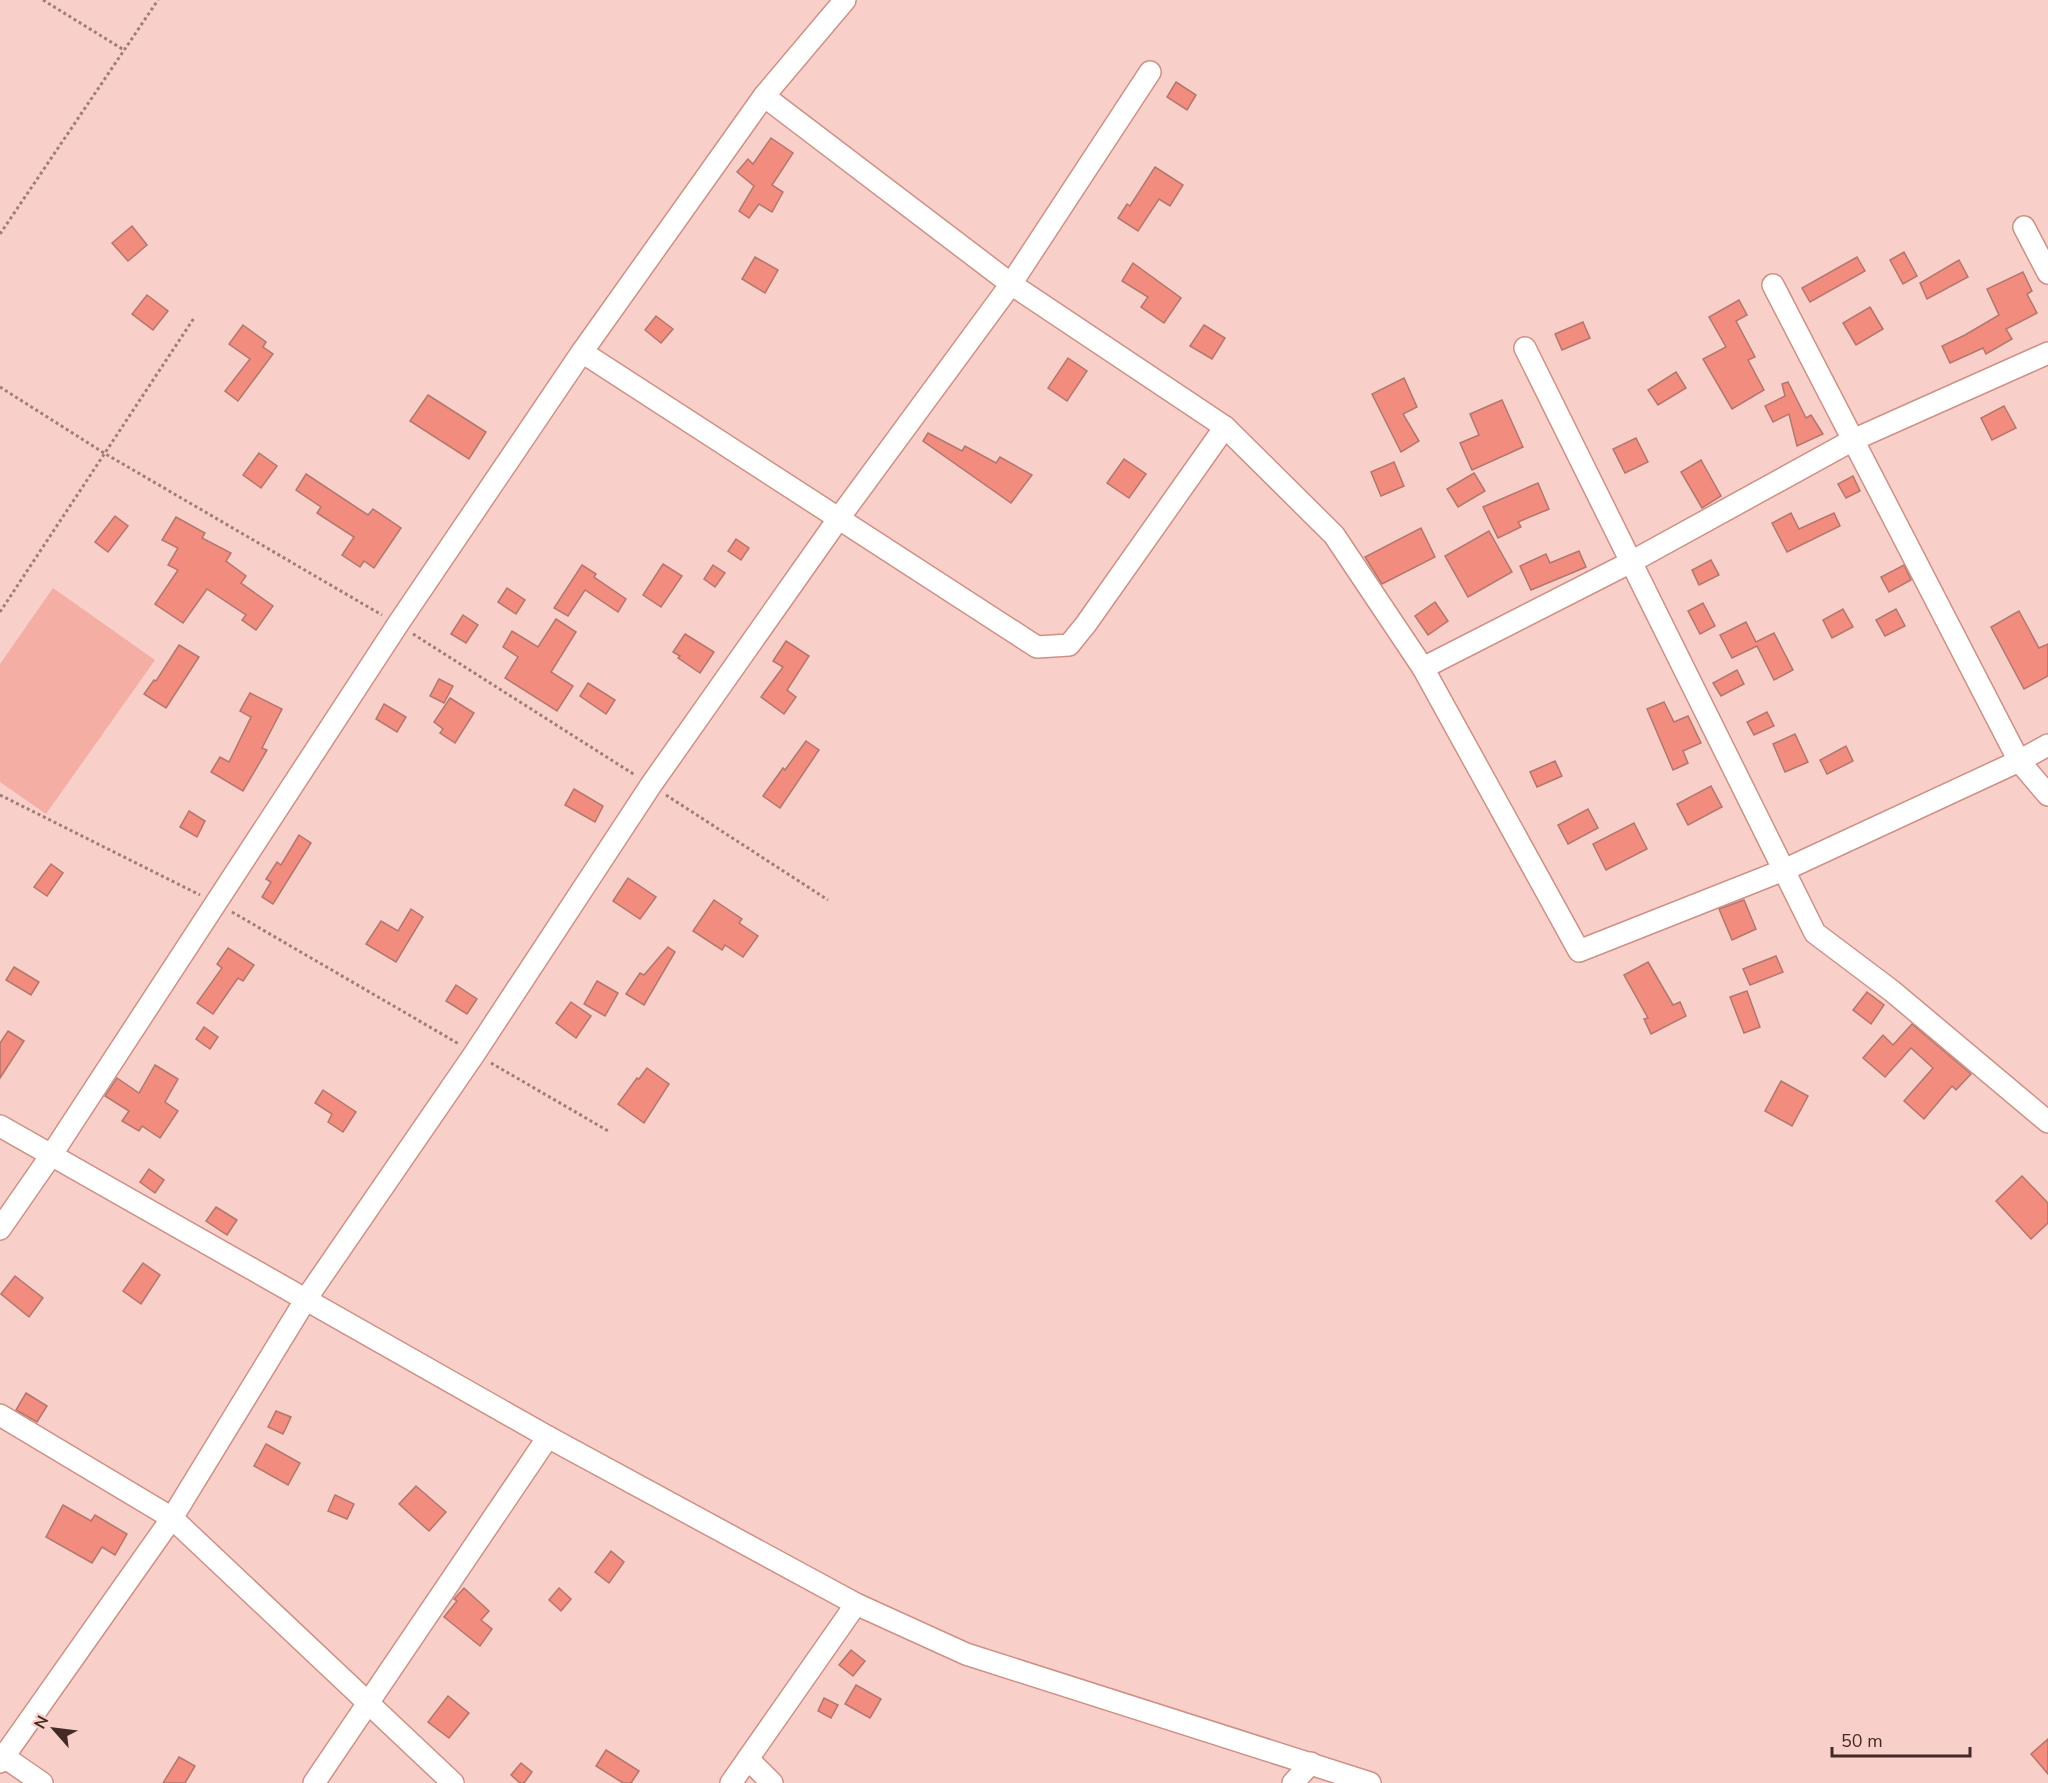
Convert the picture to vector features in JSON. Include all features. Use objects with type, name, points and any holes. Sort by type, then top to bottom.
[{"type":"street","points":[[0,1229],[52,1154],[398,624],[582,351],[764,96],[845,0]]},
{"type":"street","points":[[42,1783],[1,1758],[172,1518],[306,1299],[475,1053],[651,785],[839,518],[1011,284],[1150,72]]},
{"type":"street","points":[[764,96],[1011,284],[1225,427],[1334,535],[1423,668],[1579,951],[1784,870],[2019,761],[2048,745]]},
{"type":"street","points":[[2024,226],[2048,273]]},
{"type":"street","points":[[1773,285],[2019,761],[2048,795]]},
{"type":"street","points":[[1525,348],[1815,933],[1892,991],[2048,1122]]},
{"type":"street","points":[[582,351],[1038,647],[1069,645],[1225,427]]},
{"type":"street","points":[[1423,668],[1631,562],[1853,440],[2048,353]]},
{"type":"street","points":[[0,1126],[548,1437],[856,1604],[966,1654],[1370,1783]]},
{"type":"street","points":[[0,1414],[172,1518],[453,1783]]},
{"type":"street","points":[[314,1783],[548,1437]]},
{"type":"street","points":[[731,1783],[856,1604]]},
{"type":"street","points":[[748,1759],[772,1783]]},
{"type":"street","points":[[1293,1783],[1311,1763]]},
{"type":"path","points":[[43,0],[124,50]]},
{"type":"path","points":[[0,234],[158,0]]},
{"type":"path","points":[[0,612],[194,318]]},
{"type":"path","points":[[0,387],[105,453],[398,624],[828,900]]},
{"type":"path","points":[[0,795],[216,903],[610,1132]]},
{"type":"shaded area","points":[[53,588],[155,660],[46,814],[0,782],[0,664]]},
{"type":"building","points":[[1176,82],[1196,95],[1187,110],[1167,97]]},
{"type":"building","points":[[771,138],[793,153],[772,185],[783,192],[772,212],[759,204],[749,218],[739,211],[754,186],[737,172],[748,159],[753,164]]},
{"type":"building","points":[[1155,167],[1183,185],[1170,206],[1159,199],[1138,231],[1118,218],[1127,204],[1130,206]]},
{"type":"building","points":[[132,226],[147,245],[128,261],[112,243]]},
{"type":"building","points":[[1904,252],[1917,276],[1903,284],[1890,260]]},
{"type":"building","points":[[755,257],[778,270],[765,293],[742,279]]},
{"type":"building","points":[[1857,257],[1865,271],[1810,302],[1802,288]]},
{"type":"building","points":[[1959,260],[1968,277],[1927,299],[1920,283]]},
{"type":"building","points":[[1133,263],[1181,298],[1164,323],[1141,307],[1148,297],[1122,281]]},
{"type":"building","points":[[2023,272],[2032,291],[2027,294],[2037,313],[2006,329],[2012,339],[1986,354],[1983,348],[1950,363],[1942,346],[1999,315],[1987,289]]},
{"type":"building","points":[[147,295],[168,311],[153,330],[132,314]]},
{"type":"building","points":[[1739,300],[1747,315],[1736,321],[1755,357],[1748,360],[1764,390],[1732,409],[1703,359],[1726,347],[1709,317]]},
{"type":"building","points":[[1870,307],[1883,329],[1856,345],[1843,323]]},
{"type":"building","points":[[656,316],[673,329],[661,343],[645,330]]},
{"type":"building","points":[[1583,322],[1590,338],[1562,350],[1555,334]]},
{"type":"building","points":[[243,325],[266,342],[263,347],[273,354],[238,401],[225,391],[250,359],[229,344]]},
{"type":"building","points":[[1204,325],[1225,338],[1212,359],[1190,346]]},
{"type":"building","points":[[1068,358],[1087,371],[1067,401],[1048,388]]},
{"type":"building","points":[[1676,372],[1686,388],[1658,405],[1648,390]]},
{"type":"building","points":[[1404,378],[1417,407],[1403,414],[1419,441],[1401,452],[1372,394]]},
{"type":"building","points":[[1788,382],[1806,418],[1811,415],[1823,434],[1797,446],[1789,414],[1773,422],[1765,406],[1785,396],[1782,384]]},
{"type":"building","points":[[428,395],[486,432],[469,459],[410,421]]},
{"type":"building","points":[[1502,400],[1523,447],[1472,470],[1460,443],[1479,435],[1470,414]]},
{"type":"building","points":[[2004,406],[2016,428],[1992,440],[1981,418]]},
{"type":"building","points":[[928,433],[962,451],[965,446],[996,463],[1000,457],[1032,475],[1011,503],[923,441]]},
{"type":"building","points":[[1636,438],[1648,462],[1625,473],[1613,449]]},
{"type":"building","points":[[259,453],[277,466],[261,488],[243,475]]},
{"type":"building","points":[[1124,459],[1146,474],[1129,498],[1107,483]]},
{"type":"building","points":[[1701,460],[1721,496],[1702,508],[1681,472]]},
{"type":"building","points":[[1394,462],[1404,486],[1381,496],[1371,472]]},
{"type":"building","points":[[1474,473],[1485,491],[1458,507],[1447,489]]},
{"type":"building","points":[[306,474],[368,515],[373,509],[401,528],[374,568],[364,561],[360,567],[342,555],[354,537],[317,513],[321,507],[296,490]]},
{"type":"building","points":[[1853,476],[1860,491],[1846,498],[1838,484]]},
{"type":"building","points":[[1538,483],[1549,509],[1518,522],[1521,527],[1498,538],[1483,507]]},
{"type":"building","points":[[1791,513],[1799,529],[1834,513],[1840,526],[1787,552],[1772,523]]},
{"type":"building","points":[[115,516],[128,526],[108,552],[95,542]]},
{"type":"building","points":[[176,517],[205,533],[202,538],[231,553],[226,561],[246,576],[241,583],[273,606],[256,630],[242,620],[246,615],[207,589],[183,623],[155,604],[178,570],[168,565],[178,548],[162,540]]},
{"type":"building","points":[[1421,528],[1435,557],[1382,584],[1365,557]]},
{"type":"building","points":[[1489,531],[1512,572],[1468,597],[1445,556]]},
{"type":"building","points":[[736,539],[749,548],[741,560],[728,551]]},
{"type":"building","points":[[1579,551],[1586,567],[1531,590],[1520,566],[1546,554],[1550,563]]},
{"type":"building","points":[[1711,560],[1719,575],[1699,585],[1692,570]]},
{"type":"building","points":[[663,564],[682,576],[661,607],[643,595]]},
{"type":"building","points":[[582,565],[596,574],[594,577],[626,599],[618,612],[585,590],[568,616],[554,608]]},
{"type":"building","points":[[713,565],[725,573],[715,587],[704,579]]},
{"type":"building","points":[[1904,565],[1911,580],[1889,592],[1881,577]]},
{"type":"building","points":[[507,588],[525,600],[516,614],[498,602]]},
{"type":"building","points":[[1435,602],[1448,621],[1428,635],[1415,616]]},
{"type":"building","points":[[1703,603],[1715,626],[1700,634],[1688,611]]},
{"type":"building","points":[[1843,609],[1853,627],[1832,638],[1823,620]]},
{"type":"building","points":[[1896,609],[1905,626],[1885,636],[1876,620]]},
{"type":"building","points":[[2019,611],[2039,648],[2048,644],[2048,676],[2024,689],[1991,627]]},
{"type":"building","points":[[463,615],[478,625],[466,643],[451,634]]},
{"type":"building","points":[[556,619],[576,632],[551,672],[573,686],[557,711],[505,678],[518,657],[503,647],[512,631],[538,647]]},
{"type":"building","points":[[1746,622],[1756,642],[1774,633],[1793,670],[1774,680],[1757,646],[1732,658],[1720,635]]},
{"type":"building","points":[[685,634],[714,652],[700,673],[673,652]]},
{"type":"building","points":[[786,641],[809,656],[787,690],[796,697],[784,714],[761,697],[783,667],[773,661]]},
{"type":"building","points":[[179,645],[199,657],[166,708],[144,694],[154,680],[156,681]]},
{"type":"building","points":[[1737,670],[1744,684],[1721,696],[1713,683]]},
{"type":"building","points":[[439,679],[453,686],[444,703],[430,696]]},
{"type":"building","points":[[588,683],[615,700],[606,714],[580,696]]},
{"type":"building","points":[[250,693],[282,709],[262,748],[267,750],[243,791],[211,772],[220,757],[229,762],[251,717],[240,711]]},
{"type":"building","points":[[450,698],[474,713],[455,743],[440,733],[443,729],[434,722]]},
{"type":"building","points":[[1664,702],[1674,722],[1688,716],[1701,743],[1683,751],[1688,763],[1673,770],[1647,709]]},
{"type":"building","points":[[384,704],[406,717],[397,732],[376,719]]},
{"type":"building","points":[[1767,712],[1774,726],[1754,735],[1747,722]]},
{"type":"building","points":[[1795,734],[1808,762],[1785,772],[1773,744]]},
{"type":"building","points":[[806,741],[819,750],[780,808],[763,796]]},
{"type":"building","points":[[1846,746],[1853,761],[1827,774],[1820,760]]},
{"type":"building","points":[[1555,761],[1562,776],[1537,787],[1530,772]]},
{"type":"building","points":[[1711,786],[1722,807],[1688,825],[1677,804]]},
{"type":"building","points":[[574,789],[603,806],[595,822],[565,805]]},
{"type":"building","points":[[1588,809],[1598,828],[1568,844],[1558,825]]},
{"type":"building","points":[[189,811],[205,821],[197,837],[180,827]]},
{"type":"building","points":[[1634,823],[1647,849],[1606,870],[1593,844]]},
{"type":"building","points":[[299,835],[311,843],[273,904],[262,897],[271,882],[266,879],[277,862],[281,865]]},
{"type":"building","points":[[51,864],[63,873],[47,896],[34,887]]},
{"type":"building","points":[[628,878],[656,897],[640,919],[613,901]]},
{"type":"building","points":[[714,900],[742,919],[739,923],[758,936],[743,957],[725,945],[722,950],[693,931]]},
{"type":"building","points":[[1744,900],[1756,929],[1732,940],[1719,909]]},
{"type":"building","points":[[411,909],[423,917],[396,962],[366,944],[381,921],[398,931]]},
{"type":"building","points":[[668,947],[675,952],[644,1005],[626,994],[640,973],[644,975]]},
{"type":"building","points":[[228,948],[254,965],[243,981],[238,978],[213,1014],[197,1003],[222,968],[217,964]]},
{"type":"building","points":[[1776,956],[1783,972],[1750,985],[1743,969]]},
{"type":"building","points":[[1648,962],[1673,1005],[1680,1002],[1686,1016],[1651,1034],[1644,1019],[1648,1018],[1624,975]]},
{"type":"building","points":[[14,967],[39,982],[31,995],[6,980]]},
{"type":"building","points":[[597,981],[618,993],[605,1016],[584,1004]]},
{"type":"building","points":[[456,985],[477,999],[467,1014],[446,1001]]},
{"type":"building","points":[[1747,991],[1760,1027],[1744,1033],[1730,997]]},
{"type":"building","points":[[1867,992],[1884,1005],[1871,1024],[1853,1010]]},
{"type":"building","points":[[571,1002],[591,1016],[576,1038],[556,1023]]},
{"type":"building","points":[[1912,1024],[1971,1074],[1956,1090],[1952,1086],[1924,1119],[1904,1101],[1933,1068],[1911,1048],[1885,1077],[1863,1058],[1883,1035],[1893,1045]]},
{"type":"building","points":[[204,1027],[218,1037],[210,1049],[196,1039]]},
{"type":"building","points":[[8,1031],[24,1041],[0,1078],[0,1043]]},
{"type":"building","points":[[155,1065],[178,1079],[165,1102],[178,1111],[160,1138],[142,1126],[139,1131],[122,1121],[129,1111],[105,1096],[117,1078],[139,1093]]},
{"type":"building","points":[[647,1068],[669,1084],[644,1123],[618,1104]]},
{"type":"building","points":[[1781,1081],[1808,1096],[1792,1126],[1765,1111]]},
{"type":"building","points":[[323,1090],[356,1112],[343,1132],[328,1122],[332,1114],[315,1103]]},
{"type":"building","points":[[149,1169],[164,1180],[155,1193],[140,1182]]},
{"type":"building","points":[[2022,1176],[2048,1203],[2048,1223],[2031,1239],[1996,1201]]},
{"type":"building","points":[[216,1207],[237,1220],[227,1235],[206,1221]]},
{"type":"building","points":[[143,1263],[160,1275],[141,1304],[123,1291]]},
{"type":"building","points":[[15,1276],[43,1298],[29,1317],[1,1294]]},
{"type":"building","points":[[26,1393],[47,1406],[37,1422],[16,1410]]},
{"type":"building","points":[[276,1411],[291,1417],[283,1434],[268,1427]]},
{"type":"building","points":[[266,1444],[300,1463],[288,1485],[254,1466]]},
{"type":"building","points":[[416,1486],[446,1512],[429,1531],[399,1504]]},
{"type":"building","points":[[335,1495],[354,1504],[347,1519],[328,1511]]},
{"type":"building","points":[[63,1505],[91,1521],[95,1515],[127,1534],[115,1555],[102,1547],[92,1563],[46,1537]]},
{"type":"building","points":[[611,1551],[624,1562],[609,1583],[595,1572]]},
{"type":"building","points":[[464,1588],[489,1611],[481,1620],[492,1629],[480,1646],[444,1617],[457,1601],[454,1599]]},
{"type":"building","points":[[559,1588],[571,1599],[561,1611],[549,1600]]},
{"type":"building","points":[[851,1650],[865,1661],[853,1676],[839,1665]]},
{"type":"building","points":[[856,1685],[881,1699],[870,1718],[845,1704]]},
{"type":"building","points":[[448,1696],[469,1713],[449,1738],[428,1722]]},
{"type":"building","points":[[824,1698],[838,1705],[831,1718],[818,1711]]},
{"type":"building","points":[[2048,1739],[2048,1774],[2031,1754]]},
{"type":"building","points":[[606,1750],[639,1771],[631,1783],[623,1783],[596,1766]]},
{"type":"building","points":[[179,1757],[195,1766],[185,1783],[163,1783]]},
{"type":"building","points":[[521,1763],[532,1772],[524,1783],[520,1783],[511,1775]]}]
